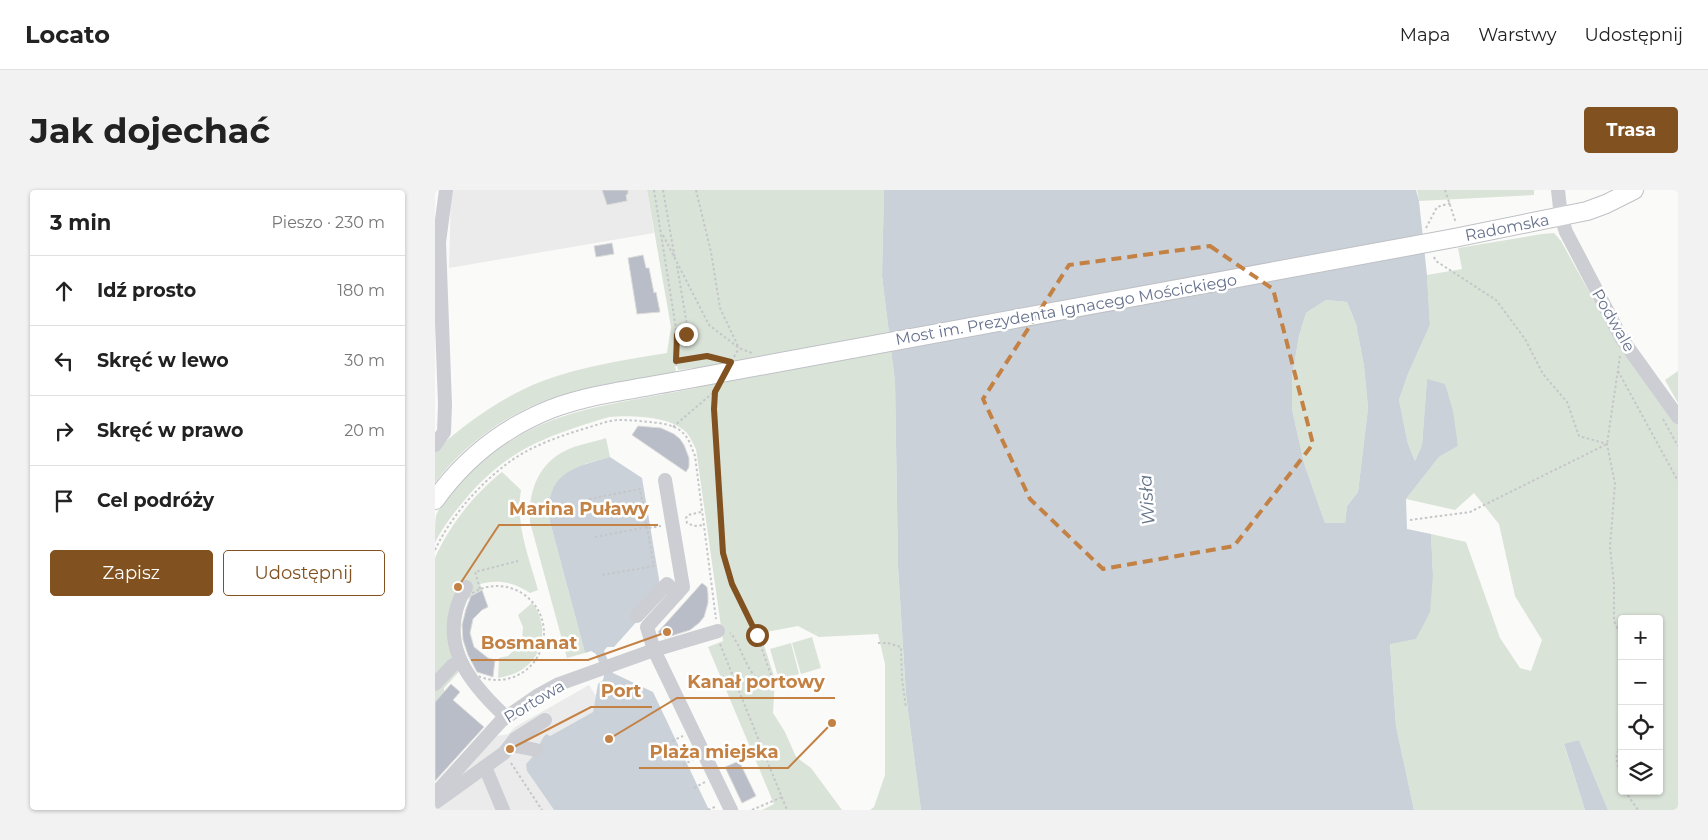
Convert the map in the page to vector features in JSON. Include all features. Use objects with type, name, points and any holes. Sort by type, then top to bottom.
[{"type":"main road","name":"Radomska","points":[[1456,234],[1587,211],[1606,204],[1633,190]]},
{"type":"main road","name":"Most im. Prezydenta Ignacego Mościckiego","points":[[435,500],[451,478],[474,455],[499,436],[524,421],[552,409],[583,400],[1456,234]]},
{"type":"street","points":[[435,445],[444,432],[445,405],[438,300],[439,242],[446,190]]},
{"type":"street","name":"Radomska","points":[[1558,190],[1561,217]]},
{"type":"street","name":"Podwale","points":[[1561,217],[1566,232],[1622,339],[1678,417]]},
{"type":"street","points":[[665,480],[683,587],[647,627],[654,650],[731,810]]},
{"type":"street","points":[[637,616],[667,584],[677,594]]},
{"type":"street","points":[[466,588],[452,602],[444,621],[444,643],[447,654],[459,672],[506,717]]},
{"type":"street","name":"Portowa","points":[[435,794],[506,717],[537,696],[559,684],[654,650],[718,631]]},
{"type":"street","points":[[435,684],[453,664]]},
{"type":"street","points":[[435,802],[485,767],[507,749],[515,739],[545,720]]},
{"type":"street","points":[[507,749],[536,750]]},
{"type":"street","points":[[485,767],[503,810]]},
{"type":"path","points":[[654,190],[677,335],[675,362],[707,356],[725,361]]},
{"type":"path","points":[[663,190],[688,331],[686,334],[677,335]]},
{"type":"path","points":[[696,190],[711,252],[720,308],[739,348]]},
{"type":"path","points":[[1445,190],[1453,209],[1456,234]]},
{"type":"path","points":[[662,233],[709,325],[739,348]]},
{"type":"path","points":[[1436,261],[1496,300],[1525,339],[1543,374],[1567,402],[1579,436],[1607,444]]},
{"type":"path","points":[[1618,630],[1614,621],[1614,584],[1610,548],[1615,484],[1607,444],[1622,339]]},
{"type":"path","points":[[731,362],[739,348]]},
{"type":"path","points":[[1618,371],[1678,481]]},
{"type":"path","points":[[673,427],[715,392],[719,384]]},
{"type":"path","points":[[715,392],[715,428],[723,553],[732,584],[757,635],[771,675],[771,681],[766,683],[759,680],[751,671],[735,637],[729,631],[718,631]]},
{"type":"path","points":[[435,550],[441,536],[455,516],[491,476],[519,455],[559,436],[611,421],[621,420],[663,423],[685,435],[695,456],[719,642],[787,810]]},
{"type":"path","points":[[1409,520],[1470,512],[1607,444]]},
{"type":"path","points":[[589,499],[640,489],[649,528],[654,566],[602,575]]},
{"type":"path","points":[[702,511],[688,515],[686,518],[687,523],[694,526],[704,525]]},
{"type":"path","points":[[595,537],[667,525]]},
{"type":"path","points":[[480,589],[475,572],[518,561]]},
{"type":"path","points":[[501,586],[517,590],[531,600],[540,614],[544,631],[542,648],[527,669],[512,677],[496,680],[477,675],[463,665],[453,650],[450,633],[453,616],[462,601],[469,594],[480,589],[501,586]]},
{"type":"path","points":[[878,643],[888,643],[901,647],[901,679],[906,708]]},
{"type":"path","points":[[672,741],[677,738]]},
{"type":"path","points":[[507,749],[542,810]]},
{"type":"path","points":[[1618,752],[1616,758],[1618,766]]},
{"type":"path","points":[[683,765],[689,762]]},
{"type":"path","points":[[694,788],[699,785]]},
{"type":"path","points":[[1628,795],[1638,810]]},
{"type":"path","points":[[752,810],[782,797]]},
{"type":"highlighted area","points":[[1210,246],[1273,289],[1313,444],[1234,546],[1103,569],[1030,499],[983,399],[1069,265]]},
{"type":"shaded area","points":[[647,190],[654,233],[449,268],[451,191]]},
{"type":"shaded area","points":[[647,190],[884,190],[882,276],[895,382],[898,566],[906,695],[921,810],[870,810],[874,807],[885,775],[885,664],[878,634],[819,637],[798,626],[760,633],[775,679],[773,713],[785,732],[796,757],[811,768],[842,810],[762,810],[774,804],[708,647],[723,641],[696,449],[687,434],[679,427],[650,418],[609,417],[547,438],[512,457],[479,484],[452,516],[435,543],[436,516],[450,494],[494,452],[521,435],[548,422],[604,405],[696,388],[693,368],[678,370],[675,362],[676,372],[597,387],[550,399],[501,422],[458,456],[435,483],[435,451],[471,421],[512,395],[556,376],[603,364],[667,353],[671,327]]},
{"type":"shaded area","points":[[1417,190],[1534,190],[1534,195],[1419,201]]},
{"type":"shaded area","points":[[1554,233],[1561,241],[1608,326],[1678,425],[1678,810],[1608,810],[1579,740],[1564,745],[1585,810],[1414,810],[1396,726],[1390,643],[1416,639],[1433,575],[1431,534],[1466,542],[1500,638],[1520,668],[1531,671],[1542,640],[1515,596],[1499,524],[1474,493],[1455,510],[1406,499],[1439,457],[1458,446],[1445,385],[1427,380],[1422,445],[1415,461],[1408,444],[1399,400],[1408,374],[1430,325],[1427,275],[1462,269],[1458,248]]},
{"type":"shaded area","points":[[1326,300],[1347,302],[1356,324],[1364,366],[1368,408],[1358,492],[1347,506],[1345,523],[1325,523],[1304,463],[1292,409],[1292,377],[1299,336],[1306,313]]},
{"type":"shaded area","points":[[1678,371],[1678,403],[1665,380]]},
{"type":"shaded area","points":[[606,438],[610,457],[585,464],[548,506],[549,518],[585,653],[567,658],[530,522],[531,500],[537,479],[558,455],[569,449]]},
{"type":"shaded area","points":[[502,472],[521,490],[521,528],[538,590],[530,593],[506,582],[480,584],[482,590],[465,601],[455,619],[466,664],[444,688],[444,692],[435,702],[435,558],[447,534],[463,511]]},
{"type":"shaded area","points":[[532,603],[539,614],[542,625],[539,650],[522,642],[523,627],[518,615]]},
{"type":"shaded area","points":[[812,637],[821,668],[801,674],[792,643]]},
{"type":"shaded area","points":[[521,643],[538,652],[521,670],[498,678],[499,658],[508,656]]},
{"type":"shaded area","points":[[791,643],[799,674],[779,680],[770,649]]},
{"type":"shaded area","points":[[589,685],[596,696],[593,712],[550,736],[534,756],[527,771],[554,810],[437,810],[462,791],[454,781],[497,736],[508,734],[515,727]]},
{"type":"water","name":"Wisła","points":[[884,190],[1416,190],[1419,201],[1427,275],[1430,325],[1408,374],[1399,400],[1408,444],[1415,461],[1422,445],[1427,379],[1445,384],[1453,411],[1458,446],[1439,457],[1406,499],[1407,529],[1431,534],[1433,575],[1430,612],[1416,639],[1390,644],[1396,726],[1414,810],[921,810],[906,695],[898,566],[895,382],[882,276]],"holes":[[[1326,300],[1347,302],[1356,324],[1364,366],[1368,408],[1358,492],[1347,506],[1345,523],[1325,523],[1304,463],[1292,409],[1292,377],[1299,336],[1306,313]]]},
{"type":"water","points":[[610,457],[642,478],[660,585],[639,619],[614,647],[607,647],[604,651],[613,673],[653,692],[709,810],[554,810],[527,771],[526,764],[546,734],[550,736],[593,712],[598,684],[603,680],[604,676],[596,654],[591,651],[585,653],[549,518],[549,503],[552,491],[565,474],[585,464]]},
{"type":"water","points":[[1579,740],[1608,810],[1585,810],[1564,744]]},
{"type":"building","points":[[602,190],[628,190],[626,195],[627,201],[607,205]]},
{"type":"building","points":[[612,243],[614,254],[596,257],[594,246]]},
{"type":"building","points":[[643,255],[646,268],[649,268],[660,312],[637,314],[628,258]]},
{"type":"building","points":[[638,426],[661,428],[680,439],[689,458],[689,467],[686,472],[632,435]]},
{"type":"building","points":[[702,583],[707,587],[708,594],[708,603],[704,617],[690,630],[665,638],[658,632]]},
{"type":"building","points":[[482,590],[488,607],[473,619],[470,633],[474,647],[488,658],[495,660],[493,677],[477,672],[463,640],[462,625],[466,609],[471,596]]},
{"type":"building","points":[[451,684],[460,692],[453,700],[484,727],[435,781],[435,702]]},
{"type":"building","points":[[739,761],[756,796],[742,803],[725,767]]},
{"type":"place","name":"Marina Puławy","points":[[458,587]]},
{"type":"place","name":"Bosmanat","points":[[667,632]]},
{"type":"place","name":"Plaża miejska","points":[[832,723]]},
{"type":"place","name":"Kanał portowy","points":[[609,739]]},
{"type":"place","name":"Port","points":[[510,749]]},
{"type":"route","points":[[686,334],[677,335],[676,361],[707,356],[731,362],[715,392],[714,409],[723,553],[732,584],[757,635]]}]
